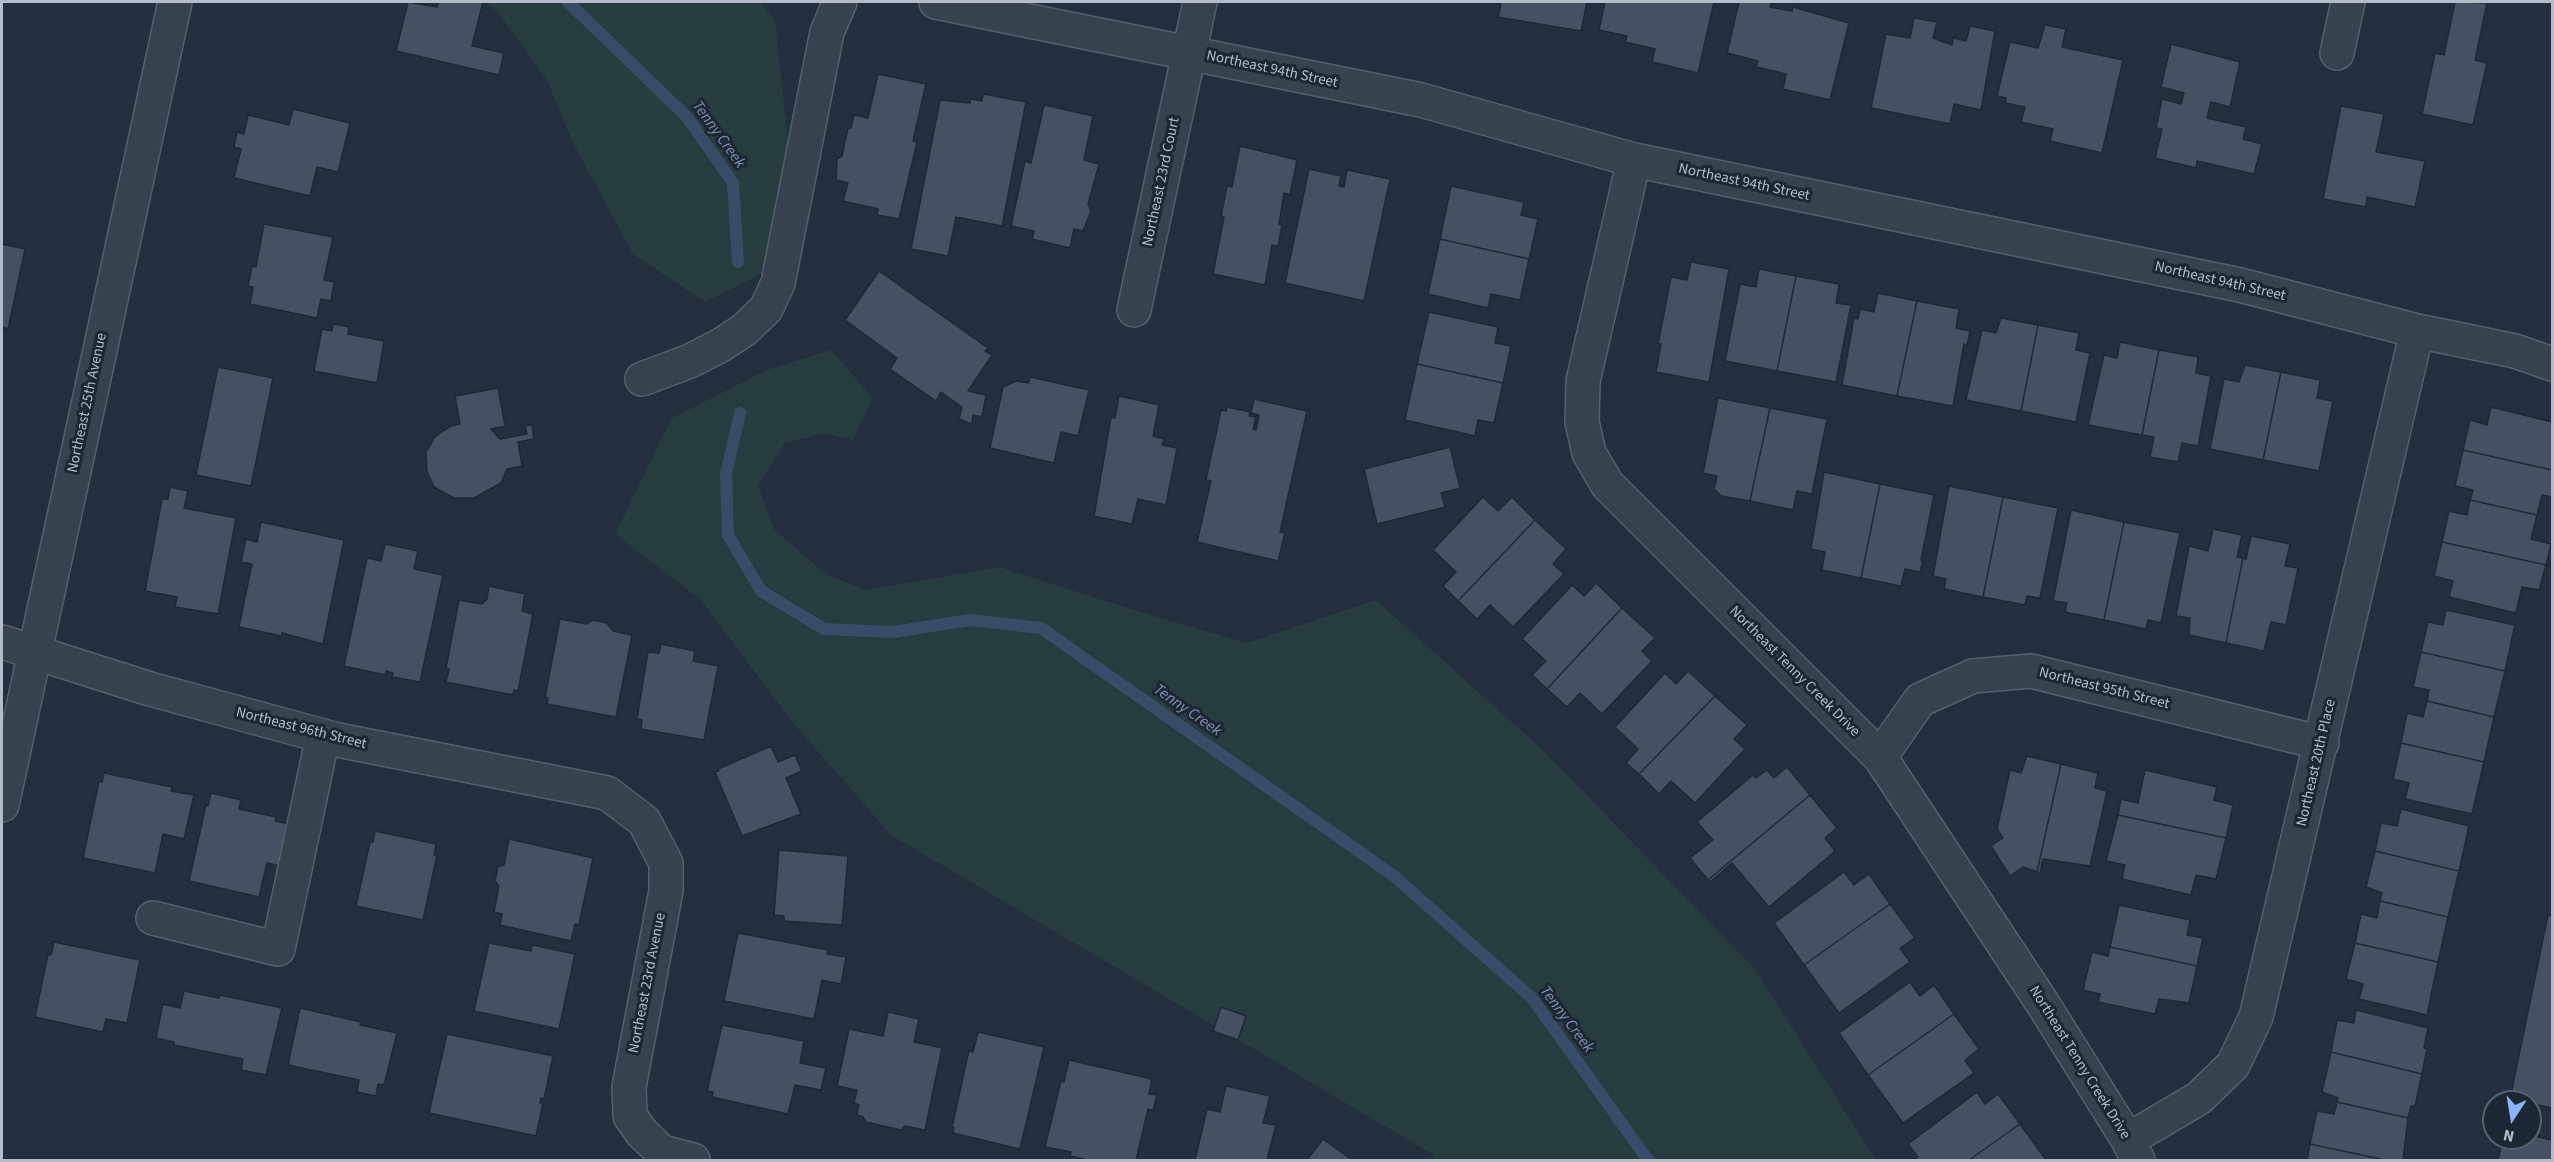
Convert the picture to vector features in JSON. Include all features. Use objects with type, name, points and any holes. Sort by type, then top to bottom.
[{"type":"street","name":"Northeast 25th Avenue","points":[[2,805],[175,2]]},
{"type":"street","points":[[642,379],[690,361],[721,345],[744,330],[766,309],[778,283],[827,32],[840,2]]},
{"type":"street","name":"Northeast 94th Street","points":[[936,2],[1421,100],[1634,160],[2240,285],[2417,331],[2515,351],[2553,364]]},
{"type":"street","points":[[1190,53],[1200,2]]},
{"type":"street","points":[[2337,53],[2348,2]]},
{"type":"street","name":"Northeast 23rd Court","points":[[1134,310],[1190,53]]},
{"type":"street","name":"Northeast Tenny Creek Drive","points":[[1634,160],[1583,381],[1582,422],[1589,453],[1607,484],[1880,757],[1964,882],[2133,1150]]},
{"type":"street","name":"Northeast 20th Place","points":[[2133,1150],[2199,1098],[2234,1065],[2256,1017],[2417,331]]},
{"type":"street","name":"Northeast 96th Street","points":[[2,642],[150,689],[323,736],[607,793]]},
{"type":"street","name":"Northeast 95th Street","points":[[1880,757],[1920,700],[1972,676],[2031,671],[2322,743]]},
{"type":"street","points":[[153,918],[278,949],[323,736]]},
{"type":"street","name":"Northeast 23rd Avenue","points":[[607,793],[644,820],[666,863],[666,891],[629,1087],[630,1116],[642,1133],[662,1152],[693,1161]]},
{"type":"green space","points":[[487,2],[760,2],[775,20],[789,151],[765,272],[705,302],[633,254],[572,141],[547,80],[499,14]]},
{"type":"green space","points":[[831,350],[873,398],[853,440],[825,433],[785,443],[758,486],[774,529],[824,573],[865,590],[999,567],[1246,643],[1376,600],[1545,752],[1755,969],[1876,1160],[1435,1160],[1432,1154],[891,835],[793,723],[701,600],[615,534],[672,418],[767,370]]},
{"type":"building","points":[[408,2],[437,7],[439,2],[483,2],[472,46],[504,53],[499,75],[396,51]]},
{"type":"building","points":[[1488,2],[1587,2],[1581,31],[1498,17],[1501,4]]},
{"type":"building","points":[[1605,2],[1714,2],[1698,73],[1652,62],[1655,49],[1625,42],[1627,36],[1599,30]]},
{"type":"building","points":[[1739,2],[1771,2],[1770,7],[1792,11],[1793,7],[1849,23],[1830,100],[1783,89],[1786,74],[1756,67],[1758,61],[1727,53]]},
{"type":"building","points":[[2455,2],[2487,3],[2475,60],[2487,63],[2473,125],[2422,114],[2435,53],[2444,55]]},
{"type":"building","points":[[1914,18],[1937,22],[1933,38],[1952,45],[1953,38],[1966,41],[1970,26],[1995,31],[1981,110],[1954,104],[1950,124],[1871,108],[1886,34],[1910,38]]},
{"type":"building","points":[[2045,25],[2066,29],[2062,47],[2123,60],[2102,153],[2050,141],[2053,129],[2021,122],[2025,107],[2005,103],[2006,98],[1997,96],[2010,42],[2038,48]]},
{"type":"building","points":[[2171,44],[2240,62],[2230,107],[2211,102],[2207,118],[2246,127],[2243,139],[2262,144],[2254,174],[2197,161],[2196,168],[2155,158],[2162,129],[2156,128],[2162,99],[2181,104],[2184,93],[2161,87]]},
{"type":"building","points":[[878,74],[926,84],[913,141],[917,142],[899,219],[877,215],[878,209],[843,201],[848,183],[836,180],[837,159],[842,156],[848,128],[851,128],[854,115],[868,118]]},
{"type":"building","points":[[983,94],[1026,102],[1002,226],[956,217],[948,256],[911,249],[940,100],[970,103],[971,99],[982,101]]},
{"type":"building","points":[[1044,105],[1093,116],[1084,160],[1099,164],[1088,204],[1091,211],[1083,231],[1074,229],[1070,248],[1032,239],[1034,231],[1011,226],[1025,161],[1031,163]]},
{"type":"building","points":[[2341,106],[2384,114],[2376,152],[2425,161],[2415,207],[2367,197],[2366,207],[2323,199]]},
{"type":"building","points":[[293,109],[350,123],[338,172],[317,167],[310,196],[234,178],[241,149],[234,147],[237,132],[244,134],[248,115],[289,125]]},
{"type":"building","points":[[1240,146],[1297,160],[1290,195],[1284,193],[1278,246],[1272,245],[1265,285],[1213,274],[1224,217],[1221,216],[1227,186],[1232,187]]},
{"type":"building","points":[[1309,169],[1341,176],[1339,186],[1344,187],[1347,170],[1390,179],[1364,301],[1285,283]]},
{"type":"building","points":[[1451,186],[1524,202],[1521,215],[1538,219],[1529,259],[1440,239]]},
{"type":"building","points":[[264,224],[333,237],[324,280],[334,282],[331,301],[321,299],[317,318],[250,304],[253,287],[248,286],[252,266],[256,267]]},
{"type":"building","points":[[1440,239],[1529,259],[1520,300],[1491,294],[1488,308],[1428,294]]},
{"type":"building","points":[[2,244],[25,249],[8,329],[2,327]]},
{"type":"building","points":[[1691,262],[1729,269],[1709,382],[1656,372],[1661,344],[1658,344],[1671,277],[1687,280]]},
{"type":"building","points":[[1759,269],[1796,276],[1777,371],[1725,361],[1740,284],[1756,287]]},
{"type":"building","points":[[879,271],[988,348],[985,351],[992,355],[968,391],[986,395],[982,417],[973,415],[972,424],[959,419],[962,407],[941,392],[936,401],[890,369],[897,358],[845,320]]},
{"type":"building","points":[[1796,276],[1839,284],[1836,303],[1851,305],[1836,382],[1777,371]]},
{"type":"building","points":[[1878,293],[1917,301],[1897,396],[1842,385],[1854,318],[1858,319],[1860,309],[1874,312]]},
{"type":"building","points":[[1917,301],[1959,309],[1956,328],[1970,331],[1967,345],[1964,344],[1953,406],[1897,396]]},
{"type":"building","points":[[1429,312],[1498,327],[1495,343],[1511,346],[1503,383],[1417,364]]},
{"type":"building","points":[[2001,318],[2038,325],[2021,411],[1966,400],[1982,330],[1996,333]]},
{"type":"building","points":[[333,324],[349,327],[348,334],[384,341],[377,383],[314,371],[322,329],[332,331]]},
{"type":"building","points":[[2038,325],[2079,333],[2076,350],[2090,353],[2076,422],[2021,411]]},
{"type":"building","points":[[2120,342],[2159,350],[2142,435],[2088,425],[2104,355],[2117,358]]},
{"type":"building","points":[[2159,350],[2198,357],[2196,373],[2211,376],[2198,446],[2182,443],[2178,462],[2150,457],[2154,437],[2142,435]]},
{"type":"building","points":[[1417,364],[1503,383],[1494,423],[1478,420],[1475,436],[1405,420]]},
{"type":"building","points":[[2245,365],[2281,372],[2263,460],[2210,449],[2224,379],[2239,382]]},
{"type":"building","points":[[218,367],[273,378],[251,486],[196,475]]},
{"type":"building","points":[[2281,372],[2320,380],[2317,398],[2333,401],[2319,471],[2263,460]]},
{"type":"building","points":[[1030,377],[1089,390],[1078,436],[1061,432],[1054,463],[990,448],[1003,387],[1016,381],[1029,383]]},
{"type":"building","points":[[498,388],[505,426],[491,429],[500,439],[527,434],[525,426],[532,425],[534,439],[518,442],[522,466],[507,469],[501,483],[474,498],[454,498],[434,487],[427,472],[426,453],[434,438],[441,432],[460,424],[455,396]]},
{"type":"building","points":[[1119,396],[1159,405],[1153,436],[1164,439],[1162,445],[1177,448],[1166,505],[1138,499],[1132,524],[1094,516],[1111,417],[1115,418]]},
{"type":"building","points":[[1718,398],[1770,408],[1750,501],[1721,496],[1714,489],[1717,476],[1703,473]]},
{"type":"building","points":[[1254,399],[1307,411],[1280,532],[1285,533],[1278,561],[1197,542],[1211,481],[1206,480],[1221,410],[1226,411],[1227,407],[1250,412],[1249,416],[1256,417],[1253,429],[1256,430],[1259,415],[1251,413]]},
{"type":"building","points":[[2491,407],[2552,422],[2552,470],[2463,450],[2470,420],[2487,425]]},
{"type":"building","points":[[1770,408],[1827,419],[1812,494],[1797,491],[1793,510],[1750,501]]},
{"type":"building","points":[[1450,447],[1460,488],[1441,493],[1445,507],[1377,524],[1364,469]]},
{"type":"building","points":[[2463,450],[2552,470],[2552,497],[2542,495],[2537,515],[2470,500],[2473,490],[2455,486]]},
{"type":"building","points":[[1824,472],[1880,484],[1861,578],[1822,570],[1825,552],[1811,549]]},
{"type":"building","points":[[1880,484],[1934,495],[1920,572],[1905,569],[1901,586],[1861,578]]},
{"type":"building","points":[[1949,486],[2003,497],[1983,597],[1944,589],[1946,579],[1933,576]]},
{"type":"building","points":[[170,487],[188,491],[184,508],[236,518],[218,614],[175,607],[177,597],[145,591],[162,499],[168,499]]},
{"type":"building","points":[[1483,497],[1498,511],[1512,497],[1535,520],[1458,601],[1443,586],[1456,572],[1433,550]]},
{"type":"building","points":[[2003,497],[2058,508],[2040,598],[2027,596],[2025,605],[1983,597]]},
{"type":"building","points":[[2470,500],[2537,515],[2531,539],[2551,544],[2546,565],[2442,542],[2449,511],[2467,515]]},
{"type":"building","points":[[2071,510],[2124,522],[2104,620],[2065,612],[2067,603],[2053,601]]},
{"type":"building","points":[[1535,520],[1566,549],[1553,564],[1564,574],[1513,627],[1490,605],[1477,619],[1458,601]]},
{"type":"building","points":[[261,522],[344,540],[323,644],[282,633],[282,636],[239,627],[252,564],[241,562],[246,539],[257,542]]},
{"type":"building","points":[[2124,522],[2180,533],[2161,623],[2148,620],[2146,629],[2104,620]]},
{"type":"building","points":[[2213,529],[2242,535],[2237,557],[2243,558],[2226,643],[2189,635],[2190,618],[2176,616],[2189,546],[2208,551]]},
{"type":"building","points":[[2251,536],[2290,544],[2285,566],[2298,568],[2286,625],[2271,622],[2264,651],[2226,643],[2243,558],[2246,559]]},
{"type":"building","points":[[2442,542],[2546,565],[2539,590],[2522,587],[2516,613],[2449,597],[2453,581],[2434,576]]},
{"type":"building","points":[[385,544],[418,551],[414,569],[443,575],[420,682],[392,677],[393,673],[386,671],[385,675],[344,666],[367,558],[381,561]]},
{"type":"building","points":[[1596,583],[1622,608],[1547,689],[1532,675],[1546,661],[1522,639],[1572,585],[1584,596]]},
{"type":"building","points":[[489,586],[525,594],[522,611],[533,614],[518,691],[514,690],[513,695],[446,682],[449,669],[446,668],[459,600],[482,604],[487,599]]},
{"type":"building","points":[[1622,608],[1655,638],[1642,651],[1652,661],[1602,714],[1580,693],[1567,707],[1547,689]]},
{"type":"building","points":[[2446,610],[2515,625],[2505,671],[2421,652],[2428,622],[2443,625]]},
{"type":"building","points":[[560,619],[586,624],[593,620],[607,623],[613,631],[632,635],[616,717],[547,704],[548,698],[545,697]]},
{"type":"building","points":[[661,644],[695,651],[693,661],[718,666],[704,740],[641,729],[642,720],[637,719],[648,652],[659,653]]},
{"type":"building","points":[[2421,652],[2505,671],[2494,717],[2427,701],[2429,690],[2413,687]]},
{"type":"building","points":[[1688,671],[1715,696],[1639,774],[1626,763],[1638,749],[1615,727],[1665,673],[1676,684]]},
{"type":"building","points":[[1715,696],[1747,725],[1734,739],[1745,749],[1695,803],[1671,781],[1659,794],[1639,774]]},
{"type":"building","points":[[2427,701],[2494,717],[2484,762],[2401,743],[2407,713],[2423,717]]},
{"type":"building","points":[[2401,743],[2484,762],[2472,814],[2405,799],[2409,783],[2393,779]]},
{"type":"building","points":[[771,746],[778,762],[795,755],[802,771],[786,778],[801,814],[742,836],[715,772]]},
{"type":"building","points":[[2027,756],[2061,764],[2037,872],[2023,867],[2010,876],[1991,846],[2003,838],[1997,829],[2010,770],[2021,773]]},
{"type":"building","points":[[2061,764],[2098,773],[2095,788],[2107,791],[2090,866],[2043,859],[2040,873],[2037,872]]},
{"type":"building","points":[[1787,767],[1810,795],[1708,880],[1690,858],[1713,840],[1697,822],[1753,775],[1756,778],[1767,770],[1774,778]]},
{"type":"building","points":[[2145,770],[2217,787],[2214,800],[2233,805],[2226,838],[2118,815],[2121,799],[2138,803]]},
{"type":"building","points":[[104,773],[172,787],[171,791],[194,795],[184,839],[163,834],[155,873],[83,858],[99,781],[102,782]]},
{"type":"building","points":[[211,793],[241,800],[239,809],[276,817],[275,821],[303,827],[294,869],[267,863],[259,897],[189,881],[206,805],[208,806]]},
{"type":"building","points":[[1810,795],[1837,828],[1825,838],[1835,851],[1769,907],[1732,863],[1710,882],[1708,880]]},
{"type":"building","points":[[2401,809],[2469,826],[2459,871],[2375,851],[2381,823],[2397,826]]},
{"type":"building","points":[[2118,815],[2226,838],[2216,879],[2196,875],[2191,895],[2122,879],[2125,865],[2106,861]]},
{"type":"building","points":[[375,831],[436,844],[434,855],[437,855],[423,920],[356,906],[370,842],[373,842]]},
{"type":"building","points":[[509,839],[593,858],[579,925],[575,924],[571,941],[500,925],[502,914],[494,912],[499,886],[495,881],[498,867],[504,865]]},
{"type":"building","points":[[779,850],[848,856],[842,925],[784,921],[784,916],[774,915]]},
{"type":"building","points":[[2375,851],[2459,871],[2448,917],[2380,901],[2382,893],[2366,887]]},
{"type":"building","points":[[1844,872],[1854,885],[1869,874],[1890,904],[1804,965],[1774,923]]},
{"type":"building","points":[[2380,901],[2448,917],[2438,962],[2355,943],[2361,914],[2377,918]]},
{"type":"building","points":[[1890,904],[1915,938],[1900,948],[1910,962],[1839,1013],[1804,965]]},
{"type":"building","points":[[2119,905],[2190,920],[2187,935],[2203,938],[2197,966],[2110,947]]},
{"type":"building","points":[[2548,915],[2552,916],[2552,1108],[2542,1106],[2542,1090],[2512,1090]]},
{"type":"building","points":[[738,933],[828,950],[827,954],[846,957],[841,984],[822,980],[814,1019],[724,1001]]},
{"type":"building","points":[[54,942],[140,960],[127,1023],[106,1019],[103,1032],[35,1017],[48,954],[51,955]]},
{"type":"building","points":[[489,943],[531,951],[532,945],[575,954],[559,1029],[474,1011]]},
{"type":"building","points":[[2355,943],[2438,962],[2427,1015],[2359,999],[2363,984],[2346,979]]},
{"type":"building","points":[[2110,947],[2197,966],[2189,1003],[2159,999],[2155,1014],[2098,1002],[2100,994],[2083,990],[2092,952],[2108,956]]},
{"type":"building","points":[[1910,982],[1920,996],[1934,985],[1954,1014],[1868,1075],[1839,1033]]},
{"type":"building","points":[[184,991],[219,998],[220,995],[282,1008],[266,1075],[241,1070],[243,1059],[174,1045],[174,1042],[156,1038],[163,1004],[180,1008]]},
{"type":"building","points":[[1221,1007],[1246,1016],[1238,1040],[1213,1031]]},
{"type":"building","points":[[300,1008],[397,1033],[384,1085],[378,1084],[376,1096],[357,1092],[359,1080],[288,1065]]},
{"type":"building","points":[[2356,1010],[2428,1028],[2422,1074],[2331,1052],[2337,1020],[2354,1023]]},
{"type":"building","points":[[888,1012],[919,1019],[914,1042],[942,1048],[925,1130],[905,1126],[901,1130],[866,1122],[863,1117],[857,1115],[859,1105],[854,1103],[857,1090],[837,1086],[849,1029],[883,1036]]},
{"type":"building","points":[[1954,1014],[1979,1049],[1965,1060],[1974,1073],[1903,1123],[1868,1075]]},
{"type":"building","points":[[722,1025],[804,1041],[800,1063],[826,1068],[821,1090],[795,1085],[788,1114],[712,1097],[713,1092],[707,1091]]},
{"type":"building","points":[[978,1032],[1044,1047],[1020,1149],[953,1133],[954,1128],[952,1127],[969,1050],[973,1052]]},
{"type":"building","points":[[447,1034],[553,1056],[544,1099],[541,1098],[540,1103],[543,1103],[536,1136],[429,1113]]},
{"type":"building","points":[[2331,1052],[2422,1074],[2415,1106],[2411,1106],[2408,1118],[2337,1102],[2338,1098],[2322,1092]]},
{"type":"building","points":[[1069,1060],[1152,1079],[1149,1094],[1157,1095],[1153,1111],[1148,1109],[1136,1160],[1088,1160],[1070,1156],[1071,1152],[1045,1147],[1061,1081],[1064,1082]]},
{"type":"building","points":[[1226,1086],[1270,1096],[1263,1123],[1276,1125],[1267,1160],[1195,1160],[1207,1109],[1220,1112]]},
{"type":"building","points":[[1977,1092],[1985,1104],[1998,1094],[2020,1124],[1969,1160],[1913,1160],[1918,1157],[1908,1144]]},
{"type":"building","points":[[2337,1102],[2408,1118],[2403,1160],[2385,1160],[2310,1144],[2317,1111],[2334,1114]]},
{"type":"building","points":[[2020,1124],[2046,1160],[1969,1160]]},
{"type":"building","points":[[2542,1138],[2552,1140],[2552,1160],[2498,1160],[2500,1150],[2542,1150]]},
{"type":"building","points":[[1323,1139],[1352,1160],[1307,1160]]},
{"type":"building","points":[[2310,1144],[2385,1160],[2307,1160]]},
{"type":"waterway","name":"Tenny Creek","points":[[568,2],[687,117],[733,183],[738,262]]},
{"type":"waterway","name":"Tenny Creek","points":[[740,413],[726,474],[728,535],[761,591],[824,629],[893,632],[970,620],[1041,628],[1394,876],[1532,998],[1648,1160]]}]
